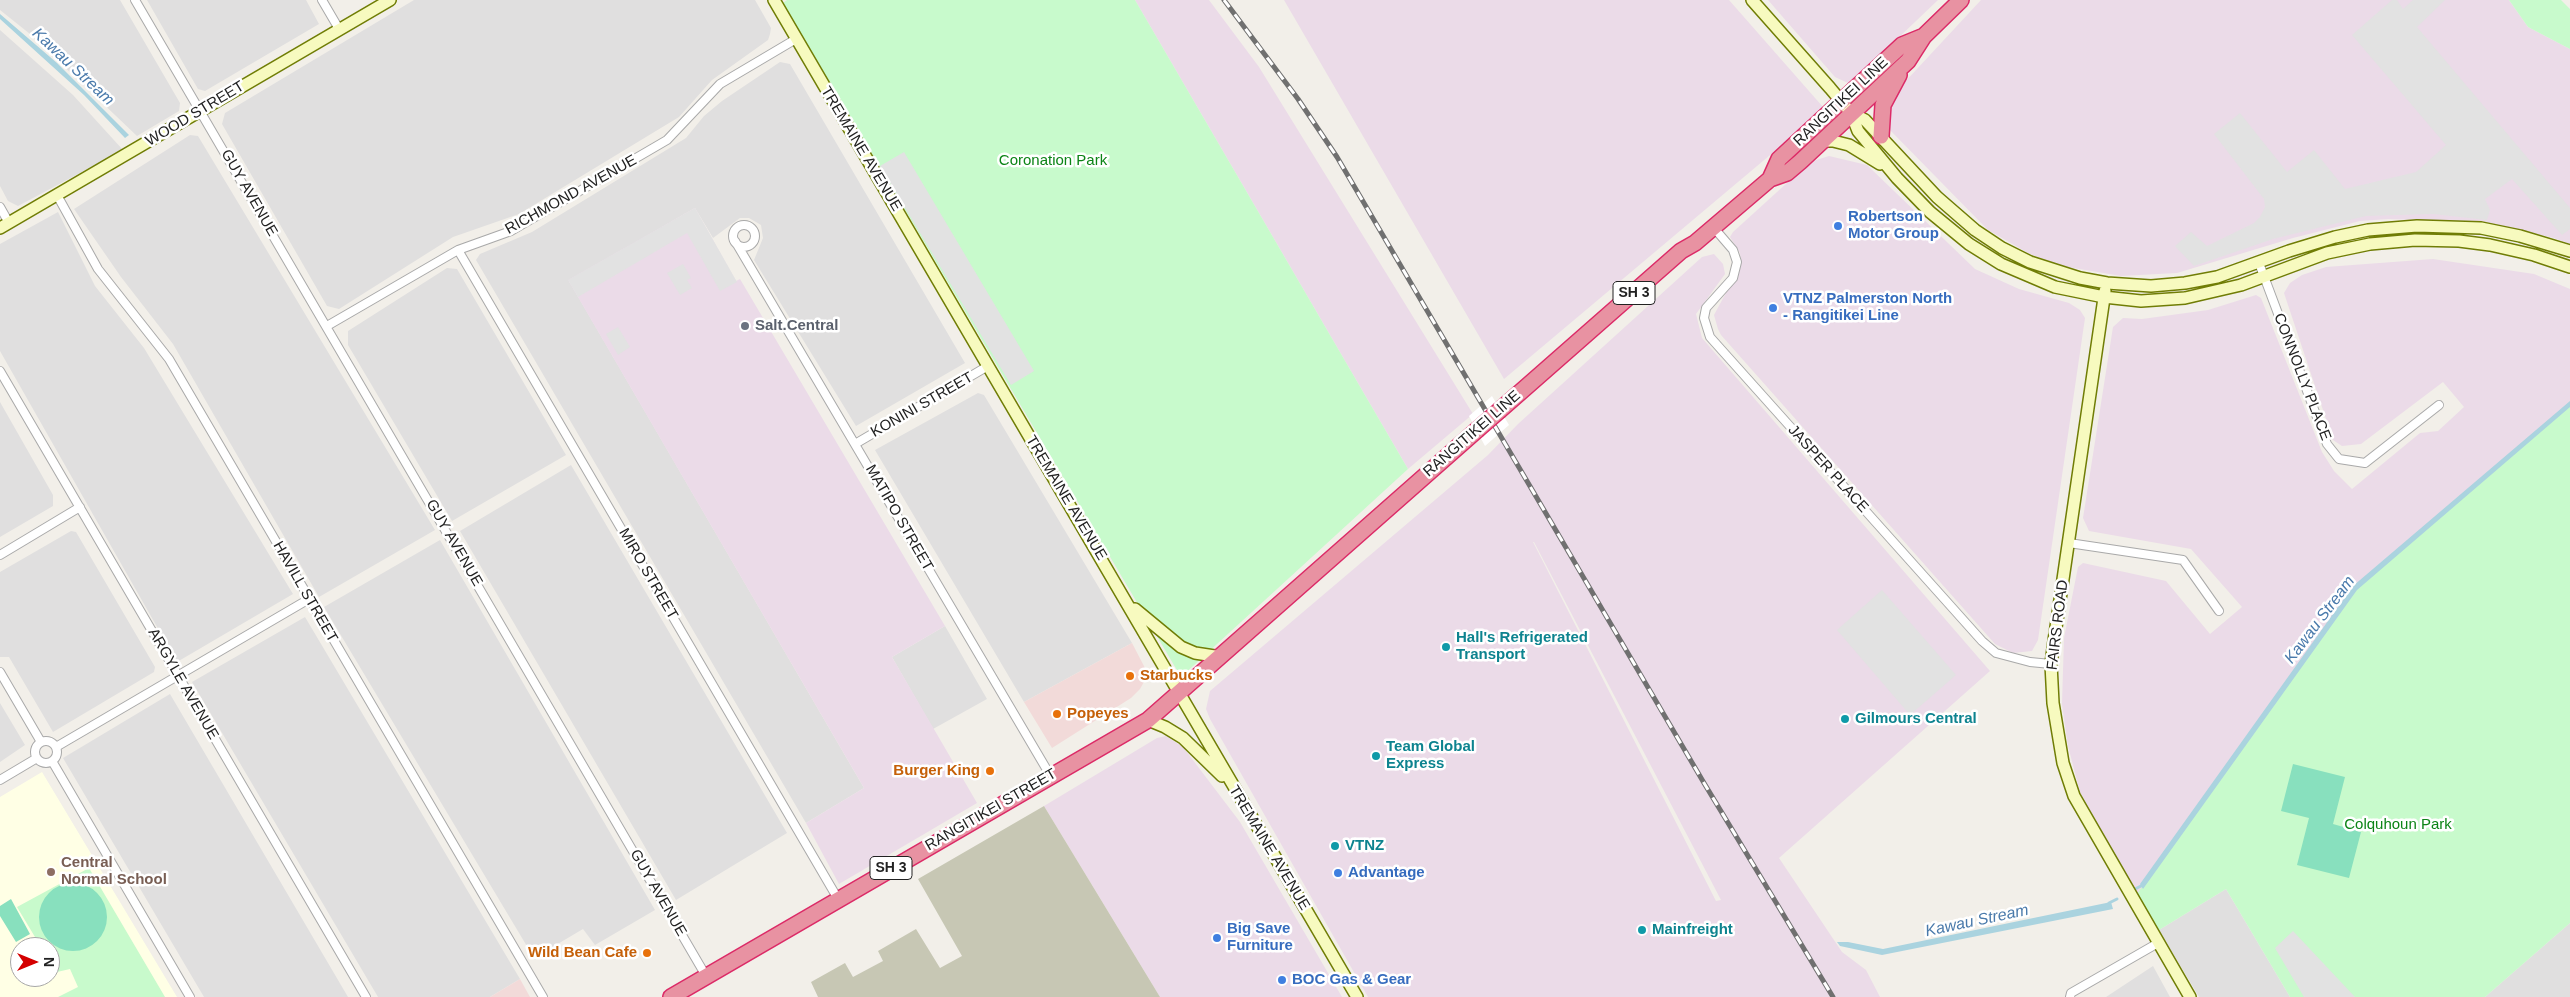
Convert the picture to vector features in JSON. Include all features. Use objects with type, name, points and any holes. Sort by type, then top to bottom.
[{"type":"highway","name":"RANGITIKEI LINE","points":[[1179,694],[1477,430],[1682,252],[1714,228],[1770,179],[1787,173],[1824,141],[1851,113],[1908,61],[1924,36],[1961,0]]},
{"type":"highway","name":"RANGITIKEI LINE","points":[[1770,179],[1779,160],[1902,45],[1924,36]]},
{"type":"highway","points":[[1881,136],[1883,105],[1908,61]]},
{"type":"highway","name":"RANGITIKEI STREET","points":[[671,997],[1148,720],[1179,694]]},
{"type":"main road","name":"WOOD STREET","points":[[5,226],[390,0]]},
{"type":"main road","points":[[1752,0],[1851,113],[1858,131],[1897,178],[1925,207],[1969,244],[2001,264],[2056,287],[2104,298],[2140,301],[2185,298],[2215,293],[2327,253],[2370,244],[2415,240],[2459,241],[2509,248],[2570,267]]},
{"type":"main road","name":"TREMAINE AVENUE","points":[[776,1],[1356,997]]},
{"type":"main road","points":[[1851,113],[1865,120],[1937,197],[1975,230],[2002,248],[2054,271],[2107,283],[2151,286],[2185,284],[2217,277],[2314,242],[2391,227],[2468,227],[2512,234],[2570,251]]},
{"type":"main road","points":[[1824,141],[1833,140],[1875,159],[1897,178]]},
{"type":"main road","points":[[1925,207],[1937,197]]},
{"type":"main road","points":[[2509,248],[2512,234]]},
{"type":"main road","name":"FAIRS ROAD","points":[[2107,283],[2052,664],[2057,734],[2074,796],[2190,997]]},
{"type":"main road","points":[[1128,603],[1181,647],[1196,653],[1221,657]]},
{"type":"main road","points":[[1148,720],[1165,727],[1183,738],[1232,786]]},
{"type":"street","name":"GUY AVENUE","points":[[135,0],[706,976]]},
{"type":"street","points":[[322,0],[340,29]]},
{"type":"street","name":"RICHMOND AVENUE","points":[[327,326],[458,250],[511,231],[667,140],[720,84],[796,38]]},
{"type":"street","name":"HAVILL STREET","points":[[57,195],[98,269],[169,359],[543,997]]},
{"type":"street","points":[[0,207],[5,226]]},
{"type":"street","points":[[748,225],[754,230],[756,236],[753,243],[747,247],[740,246],[735,241],[734,234],[737,228],[748,225]]},
{"type":"street","name":"JASPER PLACE","points":[[1714,228],[1733,250],[1737,262],[1733,278],[1706,308],[1704,318],[1710,337],[1982,641],[1996,653],[2030,662],[2052,664]]},
{"type":"street","name":"MATIPO STREET","points":[[735,241],[746,263],[768,294],[1050,776]]},
{"type":"street","points":[[746,263],[747,247]]},
{"type":"street","name":"MIRO STREET","points":[[458,250],[838,899]]},
{"type":"street","name":"CONNOLLY PLACE","points":[[2259,263],[2327,444],[2339,459],[2365,463],[2439,405]]},
{"type":"street","name":"KONINI STREET","points":[[855,444],[988,366]]},
{"type":"street","name":"ARGYLE AVENUE","points":[[0,371],[366,997]]},
{"type":"street","points":[[0,555],[80,507]]},
{"type":"street","points":[[2069,543],[2183,560],[2219,611]]},
{"type":"street","points":[[56,747],[308,599]]},
{"type":"street","points":[[0,672],[41,742]]},
{"type":"street","points":[[37,758],[36,747],[41,742],[48,741],[56,747]]},
{"type":"street","points":[[37,758],[43,762],[52,761],[56,756],[56,747]]},
{"type":"street","points":[[0,780],[37,758]]},
{"type":"street","points":[[52,761],[190,997]]},
{"type":"street","points":[[2070,997],[2071,993],[2158,943]]},
{"type":"shaded area","points":[[0,0],[120,0],[180,103],[179,111],[137,136],[30,34],[0,10]]},
{"type":"shaded area","points":[[147,0],[306,0],[319,24],[205,91],[198,89]]},
{"type":"shaded area","points":[[414,0],[755,0],[771,28],[768,40],[712,80],[679,117],[519,214],[453,237],[339,309],[327,306],[222,124],[225,113]]},
{"type":"shaded area","points":[[1135,0],[1209,0],[1259,67],[1473,414],[1408,469]]},
{"type":"shaded area","points":[[1284,0],[1729,0],[1823,107],[1820,113],[1504,379]]},
{"type":"shaded area","points":[[1768,0],[1938,0],[1850,84],[1835,77]]},
{"type":"shaded area","points":[[1981,0],[2509,0],[2528,27],[2570,49],[2570,244],[2554,238],[2484,222],[2388,219],[2360,221],[2293,238],[2177,273],[2121,276],[2062,266],[2030,254],[1988,230],[1887,127],[1890,98]]},
{"type":"shaded area","points":[[2392,0],[2397,0],[2403,9],[2413,0],[2445,0],[2417,27],[2570,208],[2570,229],[2562,235],[2512,179],[2485,199],[2490,210],[2487,220],[2433,214],[2366,216],[2273,239],[2194,266],[2175,246],[2191,232],[2207,246],[2254,223],[2260,217],[2265,207],[2264,199],[2214,134],[2240,113],[2287,172],[2314,150],[2345,189],[2416,172],[2446,145],[2352,35]]},
{"type":"shaded area","points":[[0,30],[73,95],[123,150],[18,206],[8,201],[0,186]]},
{"type":"shaded area","points":[[780,62],[790,64],[965,363],[856,426],[754,260],[763,238],[761,225],[749,218],[740,218],[713,238],[695,208],[569,281],[864,788],[806,823],[476,260],[480,254],[532,232],[686,138],[704,116],[722,101]]},
{"type":"shaded area","points":[[190,135],[198,136],[435,530],[319,597],[173,344],[121,277],[74,209]]},
{"type":"shaded area","points":[[904,152],[1034,371],[1011,385],[880,166]]},
{"type":"shaded area","points":[[1829,156],[1867,165],[1975,269],[2019,289],[2069,303],[2080,310],[2085,318],[2038,640],[2032,651],[2013,653],[1995,644],[1721,335],[1718,329],[1714,315],[1741,265],[1740,253],[1730,237],[1733,232],[1810,162]]},
{"type":"shaded area","points":[[695,208],[736,281],[740,279],[945,626],[892,657],[977,803],[839,884],[806,823],[864,788],[568,280]]},
{"type":"shaded area","points":[[695,208],[737,282],[720,291],[687,233],[578,297],[568,280]]},
{"type":"shaded area","points":[[58,212],[95,286],[144,348],[293,594],[177,662],[0,351],[0,244]]},
{"type":"shaded area","points":[[1714,254],[1723,264],[1725,274],[1696,314],[1702,338],[1990,671],[1779,858],[1842,952],[1866,970],[1880,997],[1368,997],[1210,719],[1206,709],[1210,691],[1488,455],[1518,424],[1702,257]],"holes":[[[1534,542],[1721,900],[1716,901]]]},
{"type":"shaded area","points":[[2433,259],[2534,274],[2570,289],[2570,404],[2137,894],[2080,792],[2068,746],[2062,704],[2064,638],[2078,567],[2083,563],[2166,581],[2210,634],[2242,607],[2191,549],[2089,531],[2083,518],[2113,327],[2123,318],[2142,319],[2208,310],[2256,295],[2261,298],[2322,452],[2334,471],[2352,489],[2420,433],[2438,431],[2464,407],[2443,382],[2361,444],[2342,446],[2333,440],[2284,293],[2290,283],[2302,275],[2326,267]]},
{"type":"shaded area","points":[[683,264],[691,278],[687,280],[692,288],[680,295],[667,273]]},
{"type":"shaded area","points":[[447,268],[457,269],[566,455],[452,521],[348,345],[348,331]]},
{"type":"shaded area","points":[[618,327],[630,347],[618,355],[606,334]]},
{"type":"shaded area","points":[[978,393],[984,395],[1132,643],[1024,702],[875,450]]},
{"type":"shaded area","points":[[0,402],[53,495],[53,506],[0,537]]},
{"type":"shaded area","points":[[571,465],[787,833],[676,900],[460,531]]},
{"type":"shaded area","points":[[71,531],[76,532],[155,667],[154,672],[53,732],[9,657],[0,657],[0,572]]},
{"type":"shaded area","points":[[440,540],[655,910],[595,945],[583,929],[534,958],[324,607]]},
{"type":"shaded area","points":[[1882,590],[1956,675],[1910,715],[1837,630]]},
{"type":"shaded area","points":[[305,617],[520,979],[490,997],[378,997],[192,682]]},
{"type":"shaded area","points":[[945,626],[987,699],[933,729],[892,657]]},
{"type":"shaded area","points":[[1132,643],[1145,668],[1145,680],[1140,689],[1131,698],[1052,748],[1024,702]]},
{"type":"shaded area","points":[[170,694],[348,997],[204,997],[63,758]]},
{"type":"shaded area","points":[[0,703],[25,745],[0,762]]},
{"type":"shaded area","points":[[1166,736],[1183,747],[1240,822],[1342,997],[1160,997],[1044,806],[1157,738]]},
{"type":"shaded area","name":"Central Normal School","points":[[42,772],[177,997],[0,997],[0,797]]},
{"type":"shaded area","points":[[1044,806],[1160,997],[818,997],[811,982],[845,963],[853,977],[883,961],[878,951],[916,929],[940,968],[962,956],[918,879]]},
{"type":"shaded area","points":[[2226,889],[2290,997],[2199,997],[2159,930]]},
{"type":"shaded area","points":[[2570,923],[2570,997],[2485,997]]},
{"type":"shaded area","points":[[2293,931],[2355,997],[2304,997],[2275,948]]},
{"type":"shaded area","points":[[2153,966],[2170,997],[2106,997]]},
{"type":"shaded area","points":[[520,979],[530,997],[490,997]]},
{"type":"green space","name":"Coronation Park","points":[[787,0],[1135,0],[1408,469],[1181,677],[783,3]]},
{"type":"green space","points":[[2509,0],[2561,0],[2570,9],[2570,49],[2528,27]]},
{"type":"green space","name":"Colquhoun Park","points":[[2570,404],[2570,923],[2485,997],[2290,997],[2226,889],[2159,930],[2137,894],[2356,588]]},
{"type":"green space","points":[[2293,764],[2345,777],[2333,824],[2361,832],[2349,878],[2297,865],[2309,818],[2281,811]]},
{"type":"green space","points":[[89,868],[165,997],[58,997],[78,987],[70,969],[60,971],[60,937],[35,937],[17,907]]},
{"type":"green space","points":[[66,884],[80,884],[92,889],[101,898],[106,910],[106,924],[101,936],[92,945],[80,950],[73,951],[60,948],[60,937],[46,937],[40,924],[40,910],[45,898],[54,889]]},
{"type":"green space","points":[[11,899],[30,934],[25,937],[13,937],[0,916],[0,906]]},
{"type":"water","points":[[0,14],[57,63],[129,135],[125,138],[84,95],[0,19]]},
{"type":"water","points":[[2570,401],[2570,407],[2357,590],[2143,889],[2140,884],[2353,586]]},
{"type":"water","points":[[2111,902],[2113,909],[1882,955],[1840,946],[1837,942],[1848,942],[1883,949]]},
{"type":"pier","points":[[1492,396],[1509,425],[1485,446],[1469,416]]},
{"type":"waterway","name":"Kawau Stream","points":[[2133,890],[2143,885]]},
{"type":"waterway","name":"Kawau Stream","points":[[2109,903],[2117,899]]},
{"type":"railway","points":[[1224,0],[1298,99],[1337,157],[1704,783],[1833,997]]},
{"type":"place","name":"Robertson Motor Group","points":[[1838,226]]},
{"type":"place","name":"VTNZ Palmerston North - Rangitikei Line","points":[[1773,308]]},
{"type":"place","name":"Salt.Central","points":[[745,326]]},
{"type":"place","name":"Hall's Refrigerated Transport","points":[[1446,647]]},
{"type":"place","name":"Starbucks","points":[[1130,676]]},
{"type":"place","name":"Popeyes","points":[[1057,714]]},
{"type":"place","name":"Gilmours Central","points":[[1845,719]]},
{"type":"place","name":"Team Global Express","points":[[1376,756]]},
{"type":"place","name":"Burger King","points":[[990,771]]},
{"type":"place","name":"VTNZ","points":[[1335,846]]},
{"type":"place","name":"Central Normal School","points":[[51,872]]},
{"type":"place","name":"Advantage","points":[[1338,873]]},
{"type":"place","name":"Mainfreight","points":[[1642,930]]},
{"type":"place","name":"Big Save Furniture","points":[[1217,938]]},
{"type":"place","name":"Wild Bean Cafe","points":[[647,953]]},
{"type":"place","name":"BOC Gas & Gear","points":[[1282,980]]}]
